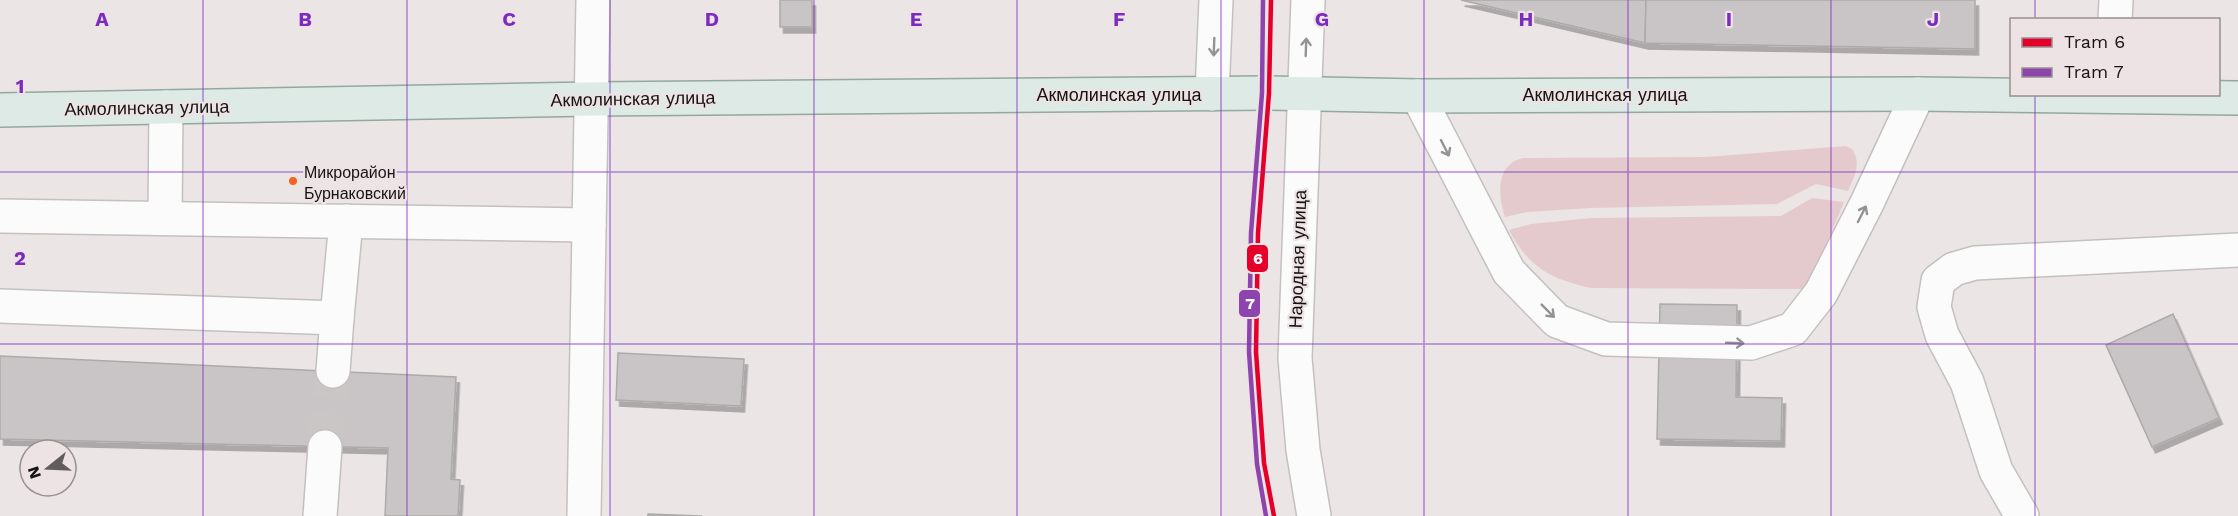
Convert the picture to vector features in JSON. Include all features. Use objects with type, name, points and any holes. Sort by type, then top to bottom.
[{"type":"main road","name":"Акмолинская улица","points":[[0,110],[591,99],[1212,94],[1418,96],[2010,94]]},
{"type":"main road","name":"Акмолинская улица","points":[[2155,96],[2238,98]]},
{"type":"street","points":[[584,516],[593,0]]},
{"type":"street","points":[[1212,94],[1216,0]]},
{"type":"street","name":"Народная улица","points":[[1308,0],[1295,358],[1303,450],[1314,516]]},
{"type":"street","points":[[2115,18],[2116,0]]},
{"type":"street","points":[[1418,96],[1509,272],[1557,321],[1606,339],[1751,343],[1793,329],[1821,293],[1867,203],[1918,94]]},
{"type":"street","points":[[165,218],[166,107]]},
{"type":"street","points":[[0,216],[589,225]]},
{"type":"street","points":[[333,371],[346,221]]},
{"type":"street","points":[[2022,516],[1996,471],[1967,382],[1942,335],[1934,307],[1938,281],[1954,269],[1975,263],[2238,250]]},
{"type":"street","points":[[0,306],[337,318]]},
{"type":"street","points":[[320,516],[325,447]]},
{"type":"shaded area","points":[[1846,146],[1855,154],[1857,165],[1848,191],[1816,184],[1777,204],[1591,208],[1527,212],[1505,217],[1501,199],[1503,174],[1507,167],[1523,158],[1706,157]]},
{"type":"shaded area","points":[[1812,198],[1844,202],[1810,282],[1801,289],[1591,288],[1553,276],[1533,263],[1509,230],[1531,224],[1591,218],[1781,216]]},
{"type":"building","points":[[780,0],[812,0],[812,27],[780,27]]},
{"type":"building","points":[[1461,0],[1646,0],[1645,43]]},
{"type":"building","points":[[1646,0],[1975,0],[1975,49],[1645,43]]},
{"type":"building","points":[[1660,304],[1737,305],[1736,397],[1782,398],[1781,441],[1657,439]]},
{"type":"building","points":[[2173,314],[2219,418],[2152,447],[2106,345]]},
{"type":"building","points":[[618,353],[744,359],[741,406],[616,400]]},
{"type":"building","points":[[0,356],[456,377],[451,479],[460,480],[458,516],[385,516],[388,448],[78,441],[78,438],[0,439]]},
{"type":"building","points":[[648,514],[702,516],[648,516]]},
{"type":"tunnel","points":[[325,447],[333,371]]},
{"type":"tram line","name":"7","points":[[1263,0],[1262,93],[1251,233],[1249,352],[1257,464],[1266,516]]},
{"type":"tram line","name":"6","points":[[1271,0],[1269,93],[1258,233],[1256,352],[1264,463],[1274,516]]},
{"type":"place","name":"Микрорайон Бурнаковский","points":[[293,181]]}]
